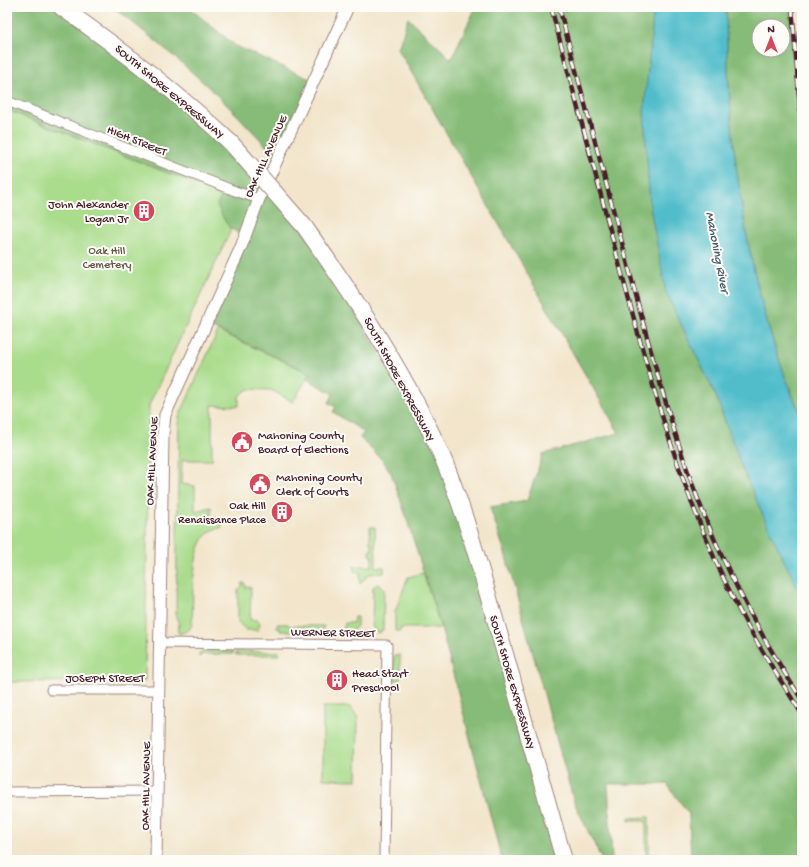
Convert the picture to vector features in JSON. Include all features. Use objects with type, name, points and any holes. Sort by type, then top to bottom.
[{"type":"highway","name":"SOUTH SHORE EXPRESSWAY","points":[[61,7],[113,43],[160,80],[231,143],[304,226],[355,299],[385,346],[418,406],[446,467],[471,535],[564,860]]},
{"type":"street","name":"OAK HILL AVENUE","points":[[156,860],[163,434],[165,415],[241,247],[259,199],[346,8]]},
{"type":"street","name":"HIGH STREET","points":[[7,101],[235,192],[259,199]]},
{"type":"street","name":"WERNER STREET","points":[[160,643],[387,645],[384,860]]},
{"type":"street","name":"JOSEPH STREET","points":[[51,690],[159,690]]},
{"type":"street","points":[[7,792],[157,792]]},
{"type":"green space","points":[[7,7],[61,7],[160,80],[304,226],[443,460],[538,771],[553,860],[502,860],[441,628],[404,510],[391,473],[384,462],[360,438],[364,432],[333,412],[336,407],[329,403],[333,394],[307,379],[310,373],[206,325],[245,236],[230,227],[225,221],[217,205],[222,194],[7,110]]},
{"type":"green space","points":[[112,7],[188,7],[236,46],[314,81],[278,159],[240,118],[199,78],[135,24]]},
{"type":"green space","points":[[476,7],[654,7],[652,37],[666,293],[716,396],[743,470],[802,597],[802,860],[691,860],[689,814],[667,784],[608,784],[612,860],[602,860],[574,802],[505,553],[490,507],[527,501],[543,454],[619,433],[398,49],[408,18],[451,59]]},
{"type":"green space","points":[[726,7],[792,7],[802,133],[802,418],[782,369],[766,319],[753,268],[743,216],[731,111]]},
{"type":"green space","name":"Oak Hill Cemetery","points":[[7,110],[222,194],[218,205],[231,230],[149,405],[145,681],[7,682]]},
{"type":"green space","points":[[218,331],[310,373],[293,402],[271,390],[248,389],[239,396],[239,406],[212,405],[212,460],[182,460],[181,484],[195,486],[195,511],[211,507],[211,517],[220,517],[222,528],[211,531],[203,540],[198,553],[195,568],[192,625],[189,630],[180,634],[178,633],[179,624],[176,617],[179,417]]},
{"type":"green space","points":[[370,527],[375,527],[376,567],[384,567],[384,573],[369,574],[360,584],[360,572],[354,571],[354,566],[372,566],[372,555],[370,555],[372,543],[370,543]]},
{"type":"green space","points":[[423,573],[441,628],[401,628],[400,631],[395,631],[395,612],[408,577]]},
{"type":"green space","points":[[242,583],[245,583],[245,587],[251,587],[250,620],[258,620],[260,623],[258,630],[246,630],[238,622],[238,590],[242,586]]},
{"type":"green space","points":[[378,584],[384,588],[383,630],[379,633],[375,632],[372,625],[373,587]]},
{"type":"green space","points":[[354,617],[357,617],[357,626],[351,632],[343,632],[345,623],[353,623]]},
{"type":"green space","points":[[277,624],[288,624],[289,626],[324,626],[322,631],[280,631],[280,628],[277,628]]},
{"type":"green space","points":[[207,650],[233,651],[233,654],[203,654],[199,657],[199,653]]},
{"type":"green space","points":[[236,651],[279,652],[279,655],[236,655]]},
{"type":"green space","points":[[400,655],[400,680],[394,680],[394,656]]},
{"type":"green space","points":[[323,707],[351,707],[358,718],[357,780],[323,779]]},
{"type":"green space","points":[[649,817],[649,860],[646,860],[646,821],[629,821],[629,818]]},
{"type":"water","name":"Mahoning River","points":[[654,7],[726,7],[731,111],[743,216],[753,268],[766,319],[782,369],[802,418],[802,597],[774,540],[743,470],[716,396],[666,293],[650,206],[644,112]]},
{"type":"railway","points":[[551,7],[621,271],[657,401],[671,444],[719,569],[761,650],[802,714]]},
{"type":"railway","points":[[559,7],[647,337],[671,420],[689,475],[712,534],[753,619],[802,700]]},
{"type":"railway","points":[[792,7],[802,133]]},
{"type":"place","name":"John Alexander Logan Jr","points":[[144,211]]},
{"type":"place","name":"Mahoning County Board of Elections","points":[[242,442]]},
{"type":"place","name":"Mahoning County Clerk of Courts","points":[[260,484]]},
{"type":"place","name":"Oak Hill Renaissance Place","points":[[282,512]]},
{"type":"place","name":"Head Start Preschool","points":[[337,680]]}]
